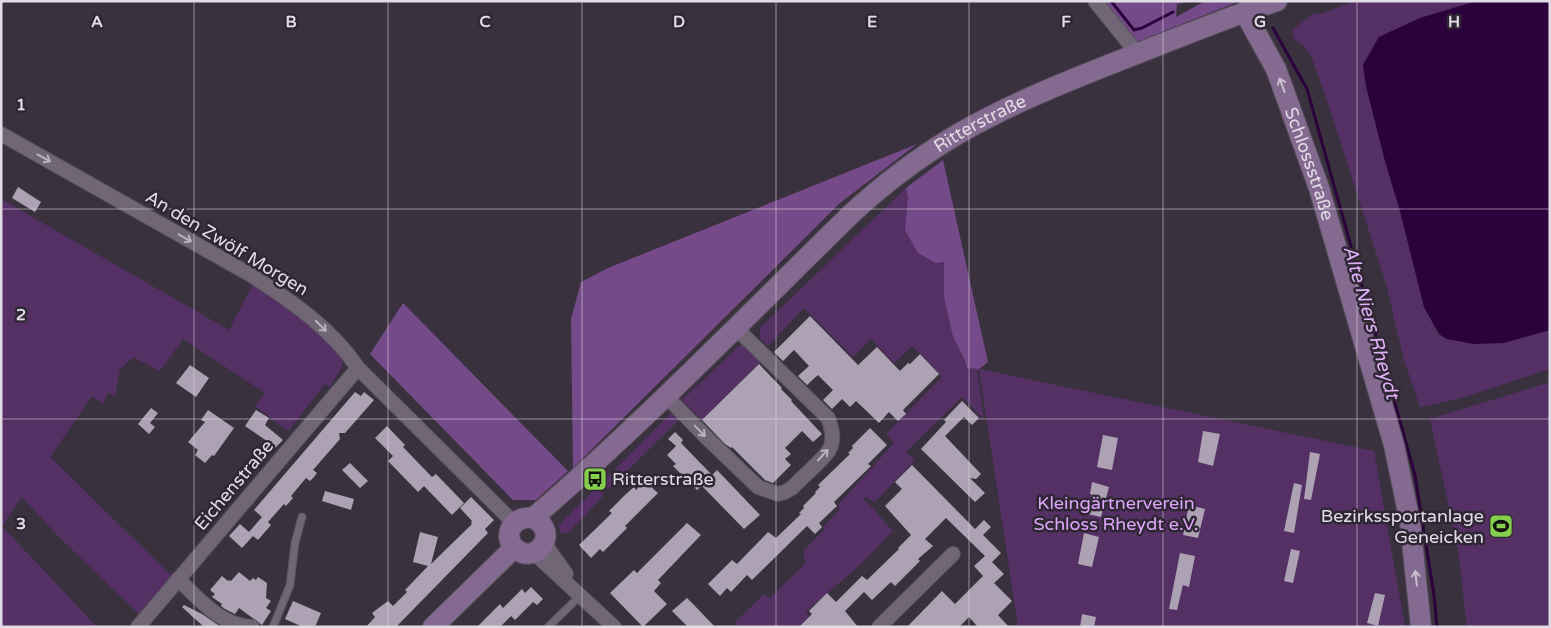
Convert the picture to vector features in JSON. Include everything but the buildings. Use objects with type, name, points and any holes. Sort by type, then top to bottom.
[{"type":"main road","name":"Ritterstraße","points":[[534,533],[587,472],[863,202],[923,156],[991,116],[1055,86],[1277,1]]},
{"type":"main road","name":"Schlossstraße","points":[[1246,12],[1276,69],[1319,188],[1394,445],[1410,522],[1421,627]]},
{"type":"main road","points":[[435,626],[514,548],[509,536],[534,533]]},
{"type":"street","points":[[1095,1],[1137,54]]},
{"type":"street","name":"An den Zwölf Morgen","points":[[1,134],[250,275],[286,297],[317,321],[350,355],[358,368],[534,533],[581,595],[614,627]]},
{"type":"street","points":[[666,396],[758,487],[778,494],[792,488],[829,450],[832,432],[828,418],[735,327]]},
{"type":"street","name":"Eichenstraße","points":[[138,627],[358,368]]},
{"type":"street","points":[[879,627],[953,554]]},
{"type":"street","points":[[178,579],[209,609],[229,621],[252,627]]},
{"type":"lane","points":[[273,627],[290,585],[295,543],[302,517]]},
{"type":"lane","points":[[548,627],[581,595]]},
{"type":"green space","points":[[1355,1],[1477,1],[1420,18],[1379,37],[1363,65],[1366,86],[1424,307],[1439,335],[1447,339],[1474,344],[1503,343],[1550,330],[1550,369],[1458,399],[1420,407],[1404,360],[1386,284],[1326,97],[1311,56],[1303,45],[1294,39],[1292,30],[1314,13],[1321,14]]},
{"type":"green space","points":[[906,188],[908,197],[944,261],[944,297],[953,337],[967,368],[979,369],[977,371],[984,420],[962,397],[906,452],[915,461],[875,502],[865,497],[864,499],[893,531],[861,564],[808,610],[806,613],[809,616],[799,627],[740,627],[735,622],[764,594],[770,598],[806,563],[803,551],[824,530],[823,527],[840,509],[838,505],[894,443],[886,434],[942,377],[912,346],[894,363],[871,339],[853,357],[804,308],[768,346],[760,338],[760,328]]},
{"type":"green space","points":[[1,199],[229,330],[254,282],[302,315],[343,357],[342,367],[330,387],[325,384],[288,431],[255,406],[265,393],[183,339],[160,371],[133,357],[120,369],[115,396],[108,393],[103,404],[92,396],[50,457],[172,576],[140,615],[59,537],[22,497],[2,526],[97,627],[1,627]]},
{"type":"green space","points":[[741,344],[761,362],[702,420],[682,400]]},
{"type":"green space","name":"Kleingärtnerverein Schloss Rheydt e.V.","points":[[979,369],[1374,451],[1405,627],[1018,627]]},
{"type":"green space","name":"Bezirkssportanlage Geneicken","points":[[1550,382],[1550,627],[1467,627],[1458,550],[1430,419]]},
{"type":"green space","points":[[671,413],[679,420],[609,489],[602,482]]},
{"type":"green space","points":[[596,488],[604,495],[569,532],[561,534],[559,525]]},
{"type":"shaded area","points":[[1095,1],[1183,1],[1183,3],[1177,4],[1176,17],[1205,1],[1240,1],[1129,45]]},
{"type":"shaded area","points":[[1477,1],[1550,1],[1550,330],[1503,343],[1474,344],[1447,339],[1439,334],[1424,307],[1366,86],[1363,65],[1379,37],[1420,18]]},
{"type":"shaded area","points":[[917,144],[840,203],[573,468],[571,319],[581,282],[608,268]]},
{"type":"shaded area","points":[[943,160],[988,362],[979,369],[967,368],[953,337],[944,297],[944,262],[936,263],[918,253],[905,230],[908,197],[906,188]]},
{"type":"shaded area","points":[[403,303],[568,471],[536,500],[513,500],[370,354]]},
{"type":"waterway","points":[[1111,1],[1134,30],[1142,28],[1173,12]]},
{"type":"waterway","name":"Alte Niers Rheydt","points":[[1273,28],[1307,89],[1415,475],[1434,595],[1437,627]]},
{"type":"place","name":"Ritterstraße","points":[[595,479]]},
{"type":"place","name":"Bezirkssportanlage Geneicken","points":[[1501,526]]}]
